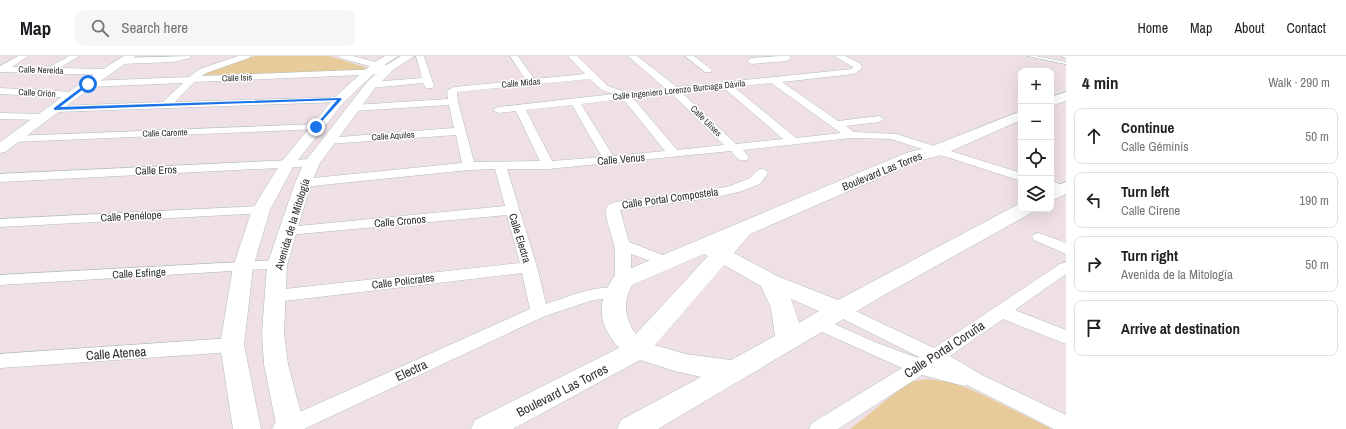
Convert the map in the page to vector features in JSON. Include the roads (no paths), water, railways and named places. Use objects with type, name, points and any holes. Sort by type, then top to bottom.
[{"type":"main road","points":[[1054,101],[1066,96]]},
{"type":"main road","name":"Boulevard Las Torres","points":[[486,429],[618,361],[637,349],[713,250],[744,229],[912,157],[936,151],[1018,116]]},
{"type":"main road","points":[[632,429],[736,371],[839,310],[1019,212]]},
{"type":"main road","points":[[713,250],[769,281],[839,310]]},
{"type":"main road","name":"Boulevard Las Torres","points":[[620,286],[667,262],[713,250]]},
{"type":"main road","points":[[769,281],[778,293],[784,306],[787,320],[788,340]]},
{"type":"main road","points":[[620,286],[614,311],[616,322],[621,334],[637,349],[666,359],[698,367],[736,371]]},
{"type":"street","points":[[0,69],[24,56]]},
{"type":"street","points":[[50,71],[76,56]]},
{"type":"street","points":[[166,105],[191,80],[212,67],[246,56]]},
{"type":"street","points":[[343,56],[381,70],[429,83],[420,56]]},
{"type":"street","name":"Avenida de la Mitología","points":[[247,429],[232,345],[243,267],[261,210],[287,164],[316,127],[347,104],[381,70],[409,56]]},
{"type":"street","points":[[514,56],[532,82]]},
{"type":"street","points":[[572,56],[605,88],[625,95],[674,154]]},
{"type":"street","name":"Calle Ulises","points":[[632,56],[674,90],[743,157]]},
{"type":"street","points":[[689,56],[708,70]]},
{"type":"street","points":[[742,56],[754,64],[789,59]]},
{"type":"street","points":[[0,149],[44,118],[88,84],[127,59],[183,57]]},
{"type":"street","name":"Calle Ingeniero Lorenzo Burciaga Dávila","points":[[498,110],[854,71],[858,68],[858,66],[841,57]]},
{"type":"street","name":"Calle Nereida","points":[[0,69],[106,72]]},
{"type":"street","name":"Calle Isis","points":[[88,84],[381,70]]},
{"type":"street","name":"Calle Midas","points":[[56,109],[166,105],[347,104],[452,97],[457,89],[591,76]]},
{"type":"street","points":[[772,79],[850,135]]},
{"type":"street","points":[[725,84],[794,142]]},
{"type":"street","name":"Calle Orión","points":[[0,91],[74,95]]},
{"type":"street","points":[[452,97],[469,166]]},
{"type":"street","points":[[575,102],[609,160]]},
{"type":"street","name":"Avenida de la Mitología","points":[[288,428],[276,364],[273,333],[277,265],[303,183],[312,163],[327,141],[347,104]]},
{"type":"street","points":[[520,108],[548,165]]},
{"type":"street","points":[[0,116],[44,118]]},
{"type":"street","points":[[836,124],[879,119]]},
{"type":"street","name":"Calle Caronte","points":[[14,139],[316,127]]},
{"type":"street","name":"Calle Aquiles","points":[[327,141],[460,131]]},
{"type":"street","name":"Calle Venus","points":[[303,183],[469,166],[548,165],[609,160],[850,135],[892,136],[1018,176]]},
{"type":"street","name":"Calle Eros","points":[[0,178],[312,163]]},
{"type":"street","name":"Calle Electra","points":[[500,165],[529,267],[539,312]]},
{"type":"street","name":"Calle Portal Compostela","points":[[620,286],[624,261],[622,245],[612,208],[616,206],[711,194],[734,189],[755,181],[762,173]]},
{"type":"street","name":"Calle Penélope","points":[[0,223],[261,210]]},
{"type":"street","name":"Calle Cronos","points":[[288,231],[512,210]]},
{"type":"street","points":[[1039,238],[1066,249]]},
{"type":"street","points":[[622,245],[667,262]]},
{"type":"street","name":"Calle Esfinge","points":[[0,280],[277,265]]},
{"type":"street","name":"Calle Policrates","points":[[276,296],[529,267]]},
{"type":"street","name":"Calle Portal Coruña","points":[[820,429],[917,366],[935,357],[1001,311],[1064,271]]},
{"type":"street","name":"Electra","points":[[288,428],[539,312],[620,286]]},
{"type":"street","points":[[839,310],[935,357],[975,380],[1066,425]]},
{"type":"street","points":[[1001,311],[1066,337]]},
{"type":"street","points":[[817,323],[884,354],[917,366],[975,380]]},
{"type":"street","name":"Calle Atenea","points":[[0,361],[232,345]]},
{"type":"lane","points":[[1029,56],[1066,63]]}]
